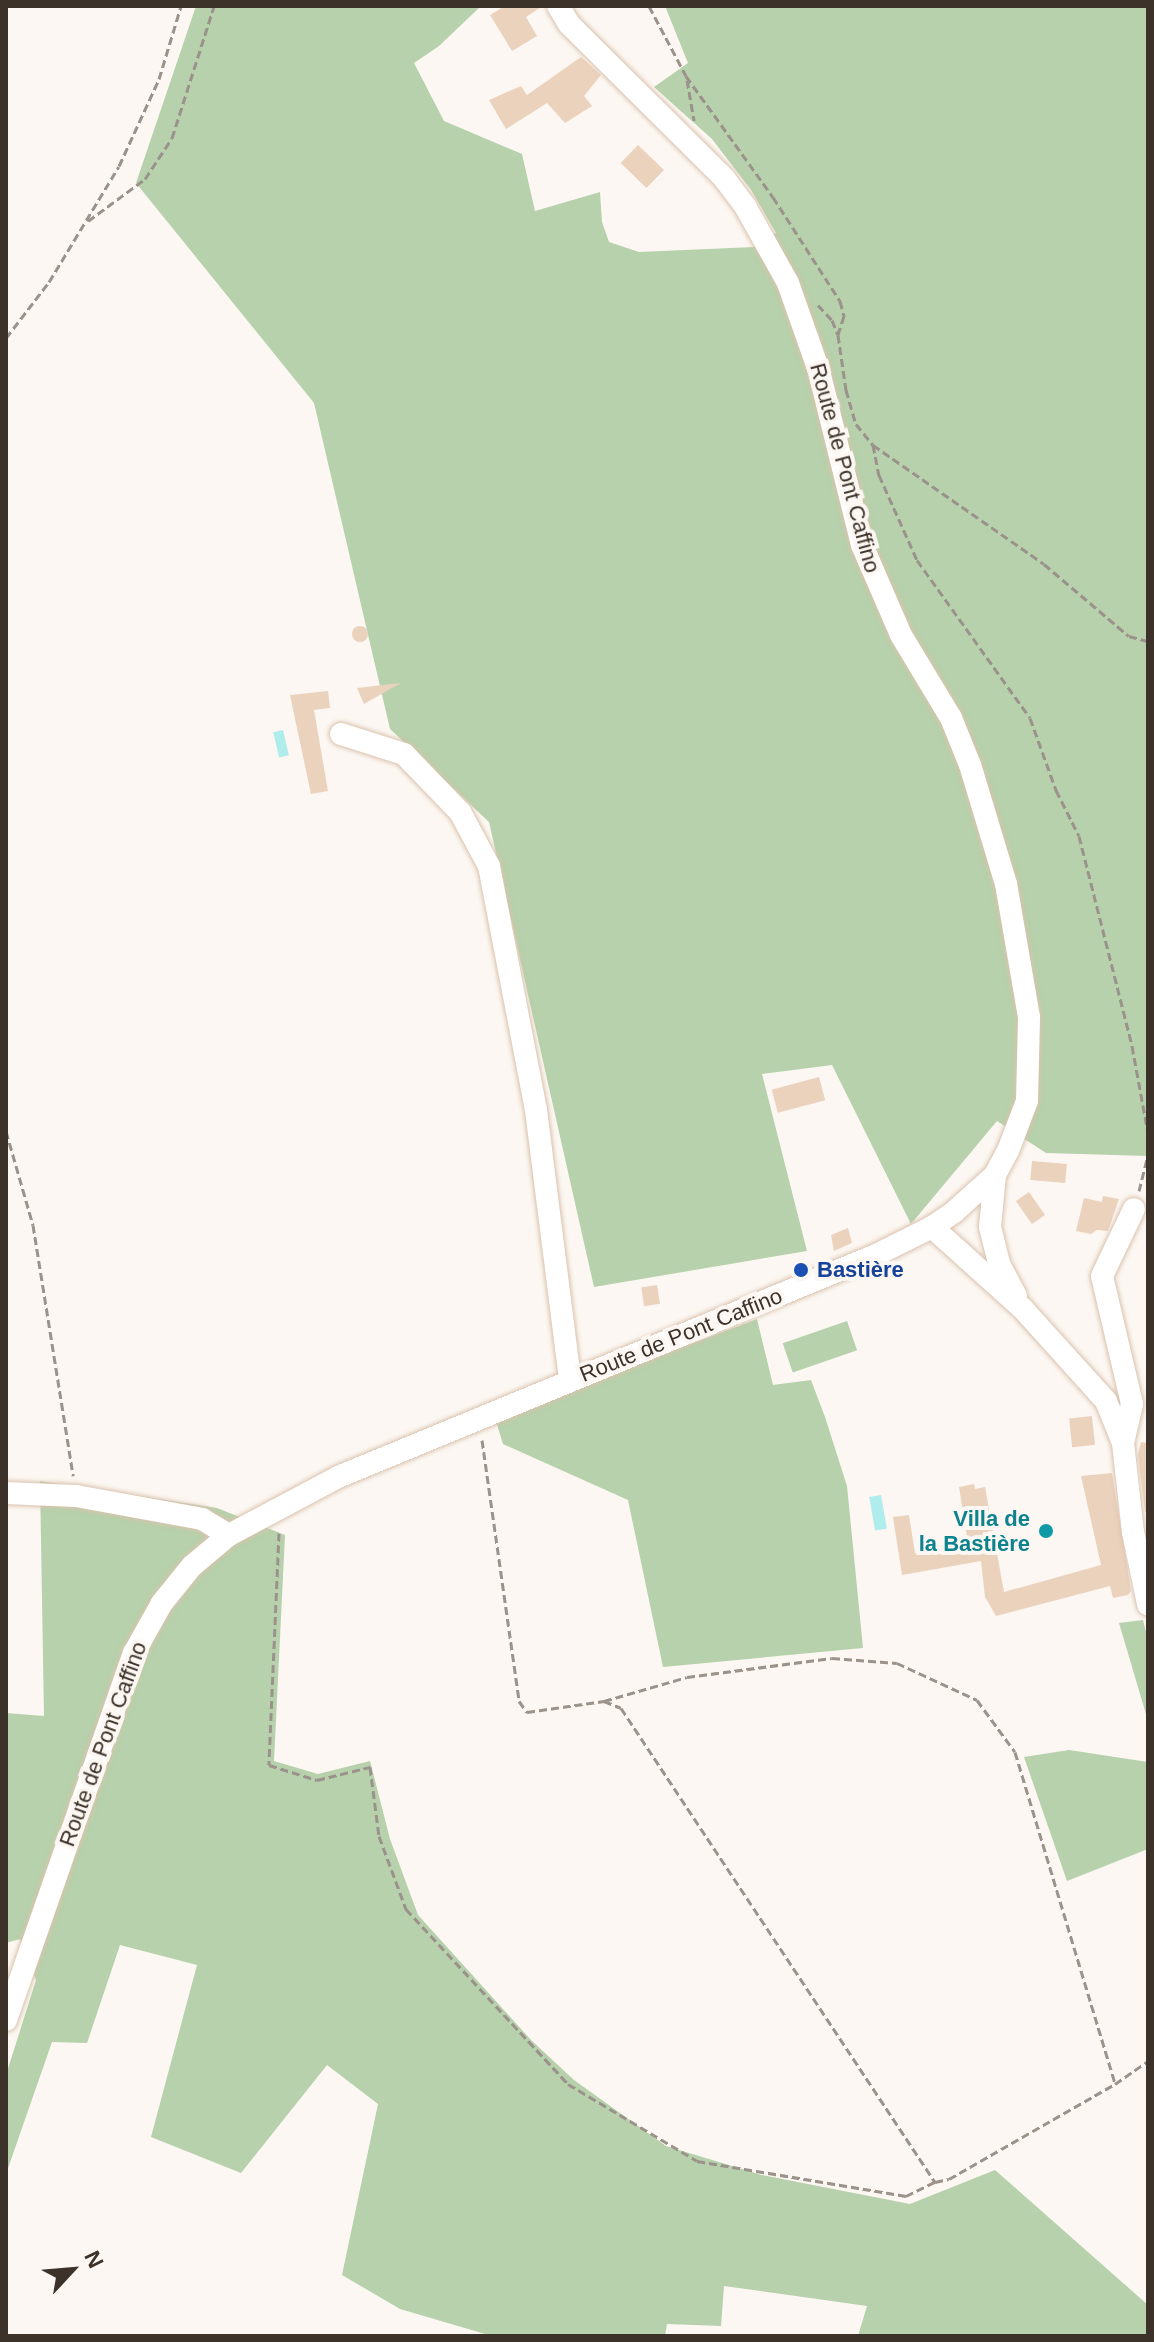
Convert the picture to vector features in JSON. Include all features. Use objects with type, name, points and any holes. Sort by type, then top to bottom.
[{"type":"street","name":"Route de Pont Caffino","points":[[6,2020],[134,1653],[162,1603],[184,1575],[229,1535],[280,1506],[479,1417],[876,1255],[932,1227],[954,1212],[995,1175],[1008,1151],[1027,1101],[1029,1017],[1006,884],[970,765],[951,718],[901,635],[862,545],[819,371],[788,283],[745,206],[700,151],[569,24],[558,6]]},
{"type":"street","points":[[341,734],[404,754],[460,812],[489,866],[536,1110],[570,1379]]},
{"type":"street","points":[[995,1175],[990,1227],[999,1264],[1023,1309]]},
{"type":"street","points":[[1123,1443],[1132,1404],[1102,1276],[1134,1209]]},
{"type":"street","points":[[954,1212],[990,1227]]},
{"type":"street","points":[[932,1227],[1023,1309],[1080,1368],[1106,1401],[1123,1443],[1141,1531],[1148,1604]]},
{"type":"street","points":[[6,1493],[76,1496],[202,1519],[229,1535]]},
{"type":"path","points":[[6,338],[49,282],[119,166],[159,79],[181,6]]},
{"type":"path","points":[[85,223],[145,179],[172,138],[214,6]]},
{"type":"path","points":[[649,6],[686,76],[773,197],[840,301],[844,316],[838,335],[846,390],[856,424],[873,445],[1044,564],[1129,636],[1148,641]]},
{"type":"path","points":[[686,76],[700,151]]},
{"type":"path","points":[[873,445],[879,475],[917,560],[1030,718],[1056,790],[1079,836],[1132,1046],[1148,1133]]},
{"type":"path","points":[[6,1131],[33,1225],[76,1496]]},
{"type":"path","points":[[1134,1209],[1148,1156]]},
{"type":"path","points":[[479,1417],[519,1701],[527,1712],[604,1701],[687,1677],[832,1658],[897,1663],[977,1700],[1015,1752],[1115,2084]]},
{"type":"path","points":[[280,1506],[269,1765],[317,1780],[370,1767],[379,1836],[406,1909],[568,2084],[697,2161],[906,2196],[949,2179],[1115,2084],[1148,2061]]},
{"type":"path","points":[[604,1701],[621,1708],[935,2182]]},
{"type":"green space","points":[[196,6],[481,6],[439,46],[414,63],[444,121],[522,154],[535,211],[600,192],[602,222],[609,242],[639,252],[754,247],[776,233],[751,190],[712,139],[654,87],[688,63],[665,6],[1148,6],[1148,1156],[1046,1153],[997,1121],[911,1224],[832,1065],[762,1074],[807,1251],[594,1287],[489,822],[390,729],[314,403],[136,183]]},
{"type":"green space","points":[[757,1319],[773,1385],[811,1380],[825,1417],[847,1486],[863,1648],[663,1667],[628,1500],[503,1444],[495,1418]]},
{"type":"green space","points":[[847,1321],[857,1350],[793,1372],[783,1343]]},
{"type":"green space","points":[[40,1481],[217,1508],[285,1535],[274,1761],[318,1774],[370,1761],[390,1839],[418,1915],[531,2040],[574,2080],[666,2146],[762,2175],[910,2204],[995,2170],[1148,2305],[1148,2336],[858,2336],[867,2306],[724,2286],[721,2326],[667,2324],[665,2336],[492,2336],[400,2309],[342,2275],[378,2104],[327,2065],[241,2173],[151,2137],[197,1965],[120,1945],[87,2043],[52,2042],[6,2174],[6,2075],[36,1980],[20,1939],[6,1943],[6,1713],[44,1716]]},
{"type":"green space","points":[[1143,1620],[1148,1640],[1148,1721],[1119,1623]]},
{"type":"green space","points":[[1069,1750],[1148,1762],[1148,1849],[1067,1881],[1024,1757]]},
{"type":"water","points":[[283,730],[289,755],[279,758],[273,732]]},
{"type":"water","points":[[881,1495],[887,1528],[875,1531],[869,1497]]},
{"type":"building","points":[[505,6],[543,6],[526,17],[537,36],[512,51],[490,15]]},
{"type":"building","points":[[581,57],[601,75],[584,96],[592,106],[565,123],[547,103],[506,129],[489,100],[521,86],[527,95]]},
{"type":"building","points":[[638,145],[664,170],[647,188],[621,163]]},
{"type":"building","points":[[360,626],[368,634],[360,642],[352,634]]},
{"type":"building","points":[[401,683],[364,704],[357,688]]},
{"type":"building","points":[[328,691],[330,708],[314,710],[328,791],[311,794],[290,695]]},
{"type":"building","points":[[819,1077],[825,1100],[778,1113],[772,1090]]},
{"type":"building","points":[[1032,1161],[1067,1164],[1065,1183],[1030,1180]]},
{"type":"building","points":[[1029,1192],[1045,1215],[1032,1224],[1016,1201]]},
{"type":"building","points":[[1103,1196],[1119,1199],[1108,1231],[1097,1230],[1091,1234],[1076,1231],[1084,1198],[1102,1202]]},
{"type":"building","points":[[848,1228],[852,1243],[834,1251],[831,1235]]},
{"type":"building","points":[[657,1285],[660,1304],[644,1306],[641,1288]]},
{"type":"building","points":[[1092,1416],[1095,1445],[1072,1447],[1069,1418]]},
{"type":"building","points":[[1141,1442],[1148,1443],[1148,1512],[1145,1512],[1138,1455]]},
{"type":"building","points":[[1112,1473],[1131,1591],[1128,1595],[1113,1598],[1110,1586],[996,1616],[985,1597],[981,1561],[902,1575],[893,1517],[909,1515],[915,1553],[968,1543],[959,1487],[974,1484],[975,1489],[985,1487],[1004,1592],[1101,1565],[1081,1476]]},
{"type":"place","name":"Bastière","points":[[801,1270]]},
{"type":"place","name":"Villa de la Bastière","points":[[1046,1531]]}]
